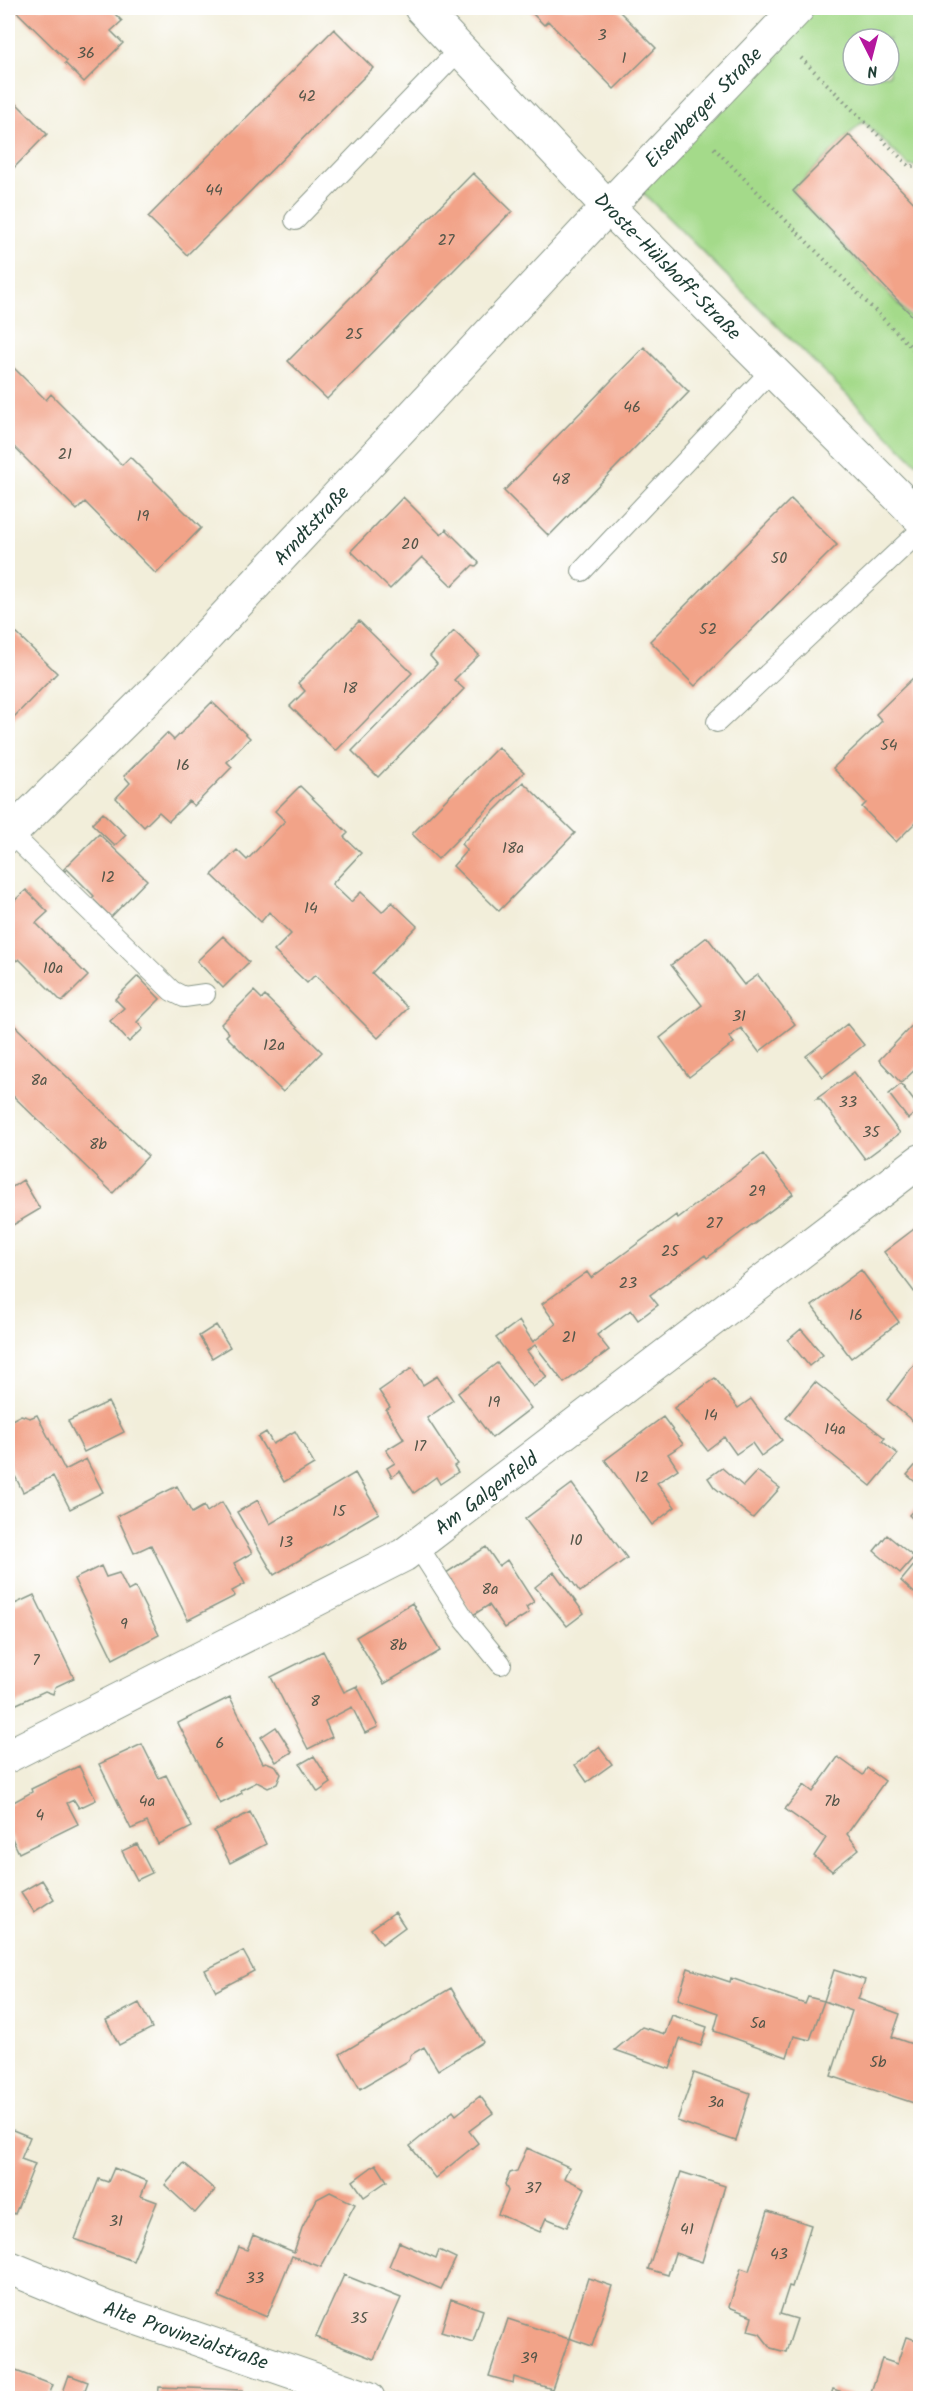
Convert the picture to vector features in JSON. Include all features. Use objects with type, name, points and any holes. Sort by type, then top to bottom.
[{"type":"street","name":"Droste-Hülshoff-Straße","points":[[421,8],[608,207],[921,518]]},
{"type":"street","name":"Eisenberger Straße","points":[[608,207],[798,8]]},
{"type":"street","name":"Arndtstraße","points":[[9,834],[161,685],[608,207]]},
{"type":"street","name":"Am Galgenfeld","points":[[8,1756],[404,1555],[921,1161]]},
{"type":"street","name":"Alte Provinzialstraße","points":[[8,2267],[104,2307],[368,2398]]},
{"type":"lane","points":[[295,220],[460,49]]},
{"type":"lane","points":[[582,571],[772,370]]},
{"type":"lane","points":[[717,722],[921,531]]},
{"type":"lane","points":[[9,834],[172,991],[184,997],[205,994]]},
{"type":"lane","points":[[417,1545],[465,1620],[501,1664]]},
{"type":"path","points":[[775,32],[909,166],[921,166]]},
{"type":"path","points":[[688,123],[921,356]]},
{"type":"green space","points":[[798,8],[920,8],[920,166],[909,166],[863,121],[792,191],[920,327],[920,459],[916,463],[632,182]]},
{"type":"building","points":[[13,8],[109,8],[122,21],[111,31],[123,43],[84,82],[65,63],[67,61]]},
{"type":"building","points":[[527,8],[616,8],[656,48],[614,89],[548,21],[544,25]]},
{"type":"building","points":[[334,29],[373,68],[187,255],[148,217]]},
{"type":"building","points":[[8,95],[47,134],[8,174]]},
{"type":"building","points":[[849,135],[920,209],[920,324],[793,191]]},
{"type":"building","points":[[473,173],[512,211],[327,399],[288,361]]},
{"type":"building","points":[[644,347],[689,392],[549,536],[504,491]]},
{"type":"building","points":[[8,362],[46,400],[51,394],[122,465],[130,457],[201,528],[156,574],[85,502],[77,510],[8,441]]},
{"type":"building","points":[[403,497],[441,535],[446,529],[479,563],[476,566],[473,565],[452,586],[422,557],[390,589],[351,551]]},
{"type":"building","points":[[791,499],[837,545],[695,686],[650,641]]},
{"type":"building","points":[[359,621],[412,673],[336,751],[290,706],[305,691],[298,683]]},
{"type":"building","points":[[8,625],[57,673],[13,718],[8,713]]},
{"type":"building","points":[[454,631],[479,655],[454,680],[464,689],[378,777],[352,751],[437,664],[430,656]]},
{"type":"building","points":[[914,677],[920,684],[920,818],[896,842],[862,807],[866,803],[833,768],[882,721],[876,714]]},
{"type":"building","points":[[212,702],[250,738],[227,762],[232,767],[194,806],[189,801],[169,821],[159,812],[144,827],[116,798],[130,783],[124,776],[167,733],[174,740]]},
{"type":"building","points":[[498,747],[524,772],[438,859],[412,834]]},
{"type":"building","points":[[523,782],[575,833],[499,911],[453,866],[467,850],[461,844]]},
{"type":"building","points":[[300,786],[348,833],[344,837],[361,853],[332,884],[351,902],[361,892],[382,912],[392,902],[417,926],[372,973],[408,1008],[378,1038],[315,975],[307,983],[274,951],[291,934],[269,912],[261,922],[212,875],[237,850],[247,860],[285,821],[275,811]]},
{"type":"building","points":[[103,813],[126,835],[115,846],[92,824]]},
{"type":"building","points":[[99,834],[147,880],[111,917],[67,869],[63,870]]},
{"type":"building","points":[[26,890],[48,912],[36,923],[88,976],[62,1002],[8,951],[8,904]]},
{"type":"building","points":[[223,936],[249,962],[223,988],[197,961]]},
{"type":"building","points":[[707,937],[744,985],[758,975],[795,1024],[759,1052],[741,1028],[729,1037],[734,1043],[689,1077],[660,1038],[702,1005],[671,965]]},
{"type":"building","points":[[138,976],[160,999],[137,1022],[143,1029],[129,1042],[110,1021],[124,1008],[115,999]]},
{"type":"building","points":[[254,991],[262,999],[265,996],[322,1052],[283,1092],[226,1036],[229,1033],[221,1024]]},
{"type":"building","points":[[920,1017],[920,1065],[901,1083],[879,1060]]},
{"type":"building","points":[[8,1019],[148,1156],[113,1193],[8,1091]]},
{"type":"building","points":[[847,1024],[864,1045],[823,1077],[806,1056]]},
{"type":"building","points":[[854,1072],[900,1133],[865,1159],[820,1099],[816,1099]]},
{"type":"building","points":[[901,1084],[920,1109],[908,1119],[889,1094]]},
{"type":"building","points":[[763,1154],[793,1194],[707,1258],[705,1255],[650,1295],[658,1305],[638,1320],[631,1310],[597,1335],[609,1350],[564,1383],[535,1345],[527,1351],[547,1377],[533,1387],[496,1338],[519,1321],[533,1342],[556,1324],[542,1304],[587,1272],[591,1278],[676,1215],[678,1218]]},
{"type":"building","points":[[23,1180],[40,1209],[8,1228],[8,1190]]},
{"type":"building","points":[[920,1222],[920,1289],[915,1293],[884,1252]]},
{"type":"building","points":[[861,1270],[899,1322],[851,1358],[812,1306]]},
{"type":"building","points":[[216,1325],[230,1347],[212,1358],[199,1336]]},
{"type":"building","points":[[801,1329],[823,1355],[809,1366],[788,1340]]},
{"type":"building","points":[[497,1363],[531,1408],[492,1438],[458,1393]]},
{"type":"building","points":[[915,1363],[920,1367],[920,1427],[887,1400]]},
{"type":"building","points":[[412,1368],[423,1385],[437,1376],[453,1400],[427,1418],[457,1464],[454,1466],[458,1472],[440,1484],[436,1477],[414,1493],[400,1471],[392,1477],[387,1468],[395,1463],[386,1450],[404,1439],[386,1410],[390,1407],[379,1391]]},
{"type":"building","points":[[715,1378],[738,1408],[751,1399],[782,1440],[761,1456],[752,1443],[736,1454],[724,1437],[707,1450],[674,1408]]},
{"type":"building","points":[[815,1382],[885,1438],[882,1441],[898,1454],[871,1486],[786,1418]]},
{"type":"building","points":[[108,1402],[124,1432],[84,1452],[68,1421]]},
{"type":"building","points":[[21,1415],[30,1418],[37,1415],[65,1470],[86,1459],[103,1492],[70,1509],[53,1476],[23,1492],[8,1462],[8,1422]]},
{"type":"building","points":[[663,1417],[683,1444],[668,1454],[678,1469],[657,1483],[675,1507],[652,1525],[605,1460]]},
{"type":"building","points":[[295,1431],[314,1464],[284,1482],[258,1437],[266,1432],[273,1444]]},
{"type":"building","points":[[920,1460],[920,1486],[907,1475]]},
{"type":"building","points":[[722,1468],[743,1486],[757,1471],[780,1488],[753,1518],[714,1487],[708,1478]]},
{"type":"building","points":[[355,1473],[379,1513],[274,1575],[237,1512],[258,1500],[270,1524]]},
{"type":"building","points":[[572,1484],[627,1558],[580,1592],[525,1519]]},
{"type":"building","points":[[177,1486],[192,1513],[204,1506],[207,1512],[222,1502],[252,1553],[234,1563],[245,1584],[232,1591],[235,1596],[188,1620],[151,1545],[134,1553],[117,1516]]},
{"type":"building","points":[[920,1503],[920,1526],[909,1515]]},
{"type":"building","points":[[887,1535],[914,1557],[900,1573],[874,1551]]},
{"type":"building","points":[[486,1547],[499,1566],[507,1560],[534,1602],[526,1607],[529,1613],[505,1628],[489,1605],[473,1615],[446,1573]]},
{"type":"building","points":[[920,1558],[920,1598],[901,1581]]},
{"type":"building","points":[[101,1566],[106,1577],[119,1573],[128,1591],[135,1587],[159,1635],[113,1659],[74,1579]]},
{"type":"building","points":[[554,1572],[584,1613],[567,1626],[535,1587]]},
{"type":"building","points":[[34,1595],[74,1678],[55,1687],[53,1694],[45,1691],[8,1708],[8,1607]]},
{"type":"building","points":[[412,1603],[440,1651],[384,1684],[356,1637]]},
{"type":"building","points":[[323,1651],[344,1692],[357,1686],[378,1727],[365,1733],[352,1707],[325,1721],[332,1737],[308,1749],[271,1677]]},
{"type":"building","points":[[230,1697],[263,1763],[276,1766],[281,1774],[277,1784],[268,1788],[257,1782],[220,1804],[178,1723]]},
{"type":"building","points":[[276,1727],[292,1752],[276,1762],[261,1737]]},
{"type":"building","points":[[142,1744],[159,1778],[166,1775],[192,1827],[158,1844],[147,1822],[131,1829],[99,1764]]},
{"type":"building","points":[[599,1747],[612,1764],[587,1782],[575,1765]]},
{"type":"building","points":[[314,1756],[331,1783],[318,1792],[300,1764]]},
{"type":"building","points":[[838,1757],[863,1775],[867,1768],[885,1781],[847,1834],[859,1849],[832,1871],[814,1856],[826,1838],[785,1809],[804,1785],[813,1792]]},
{"type":"building","points":[[79,1766],[96,1800],[79,1808],[74,1800],[67,1803],[78,1824],[19,1853],[8,1830],[8,1805],[32,1792],[31,1789]]},
{"type":"building","points":[[250,1812],[266,1844],[230,1863],[214,1831]]},
{"type":"building","points":[[137,1844],[152,1873],[137,1880],[122,1851]]},
{"type":"building","points":[[42,1880],[54,1899],[34,1912],[21,1892]]},
{"type":"building","points":[[395,1912],[405,1927],[382,1944],[371,1929]]},
{"type":"building","points":[[243,1951],[254,1971],[216,1991],[205,1970]]},
{"type":"building","points":[[688,1968],[730,1982],[731,1978],[805,2004],[808,1997],[824,2001],[810,2040],[794,2036],[787,2057],[714,2031],[719,2013],[678,1999]]},
{"type":"building","points":[[834,1970],[865,1980],[858,1999],[900,2014],[892,2037],[918,2046],[920,2039],[920,2116],[914,2114],[917,2104],[831,2076],[852,2011],[824,2001]]},
{"type":"building","points":[[451,1988],[483,2042],[438,2070],[424,2047],[412,2054],[408,2061],[360,2089],[340,2054]]},
{"type":"building","points":[[139,2003],[152,2028],[119,2045],[106,2020]]},
{"type":"building","points":[[672,2015],[707,2027],[701,2046],[680,2039],[670,2069],[615,2050],[642,2027],[665,2034]]},
{"type":"building","points":[[694,2073],[750,2093],[736,2141],[677,2121]]},
{"type":"building","points":[[480,2096],[493,2113],[469,2131],[478,2143],[435,2178],[410,2146],[453,2111],[456,2115]]},
{"type":"building","points":[[8,2128],[30,2137],[21,2159],[35,2164],[15,2214],[8,2211]]},
{"type":"building","points":[[527,2148],[569,2167],[564,2178],[585,2188],[567,2227],[546,2218],[540,2232],[498,2214],[508,2191],[505,2184],[510,2173],[517,2171]]},
{"type":"building","points":[[184,2163],[215,2190],[195,2213],[165,2185]]},
{"type":"building","points":[[376,2164],[387,2181],[364,2197],[353,2181]]},
{"type":"building","points":[[114,2168],[147,2181],[141,2196],[157,2202],[133,2261],[75,2239],[99,2179],[108,2182]]},
{"type":"building","points":[[681,2172],[725,2186],[702,2262],[675,2253],[668,2275],[648,2269]]},
{"type":"building","points":[[330,2192],[355,2204],[321,2267],[292,2256],[267,2317],[219,2297],[239,2247],[247,2250],[253,2235],[294,2252],[302,2228],[317,2199]]},
{"type":"building","points":[[768,2211],[811,2225],[792,2287],[789,2286],[780,2314],[797,2319],[786,2352],[771,2348],[760,2334],[748,2331],[752,2316],[729,2307],[741,2268],[749,2271]]},
{"type":"building","points":[[399,2242],[436,2258],[439,2250],[456,2258],[441,2289],[389,2266]]},
{"type":"building","points":[[344,2275],[401,2298],[374,2359],[316,2337]]},
{"type":"building","points":[[588,2278],[612,2286],[592,2346],[569,2338]]},
{"type":"building","points":[[451,2299],[483,2310],[473,2342],[441,2332]]},
{"type":"building","points":[[508,2319],[569,2339],[552,2389],[514,2377],[513,2383],[489,2376]]},
{"type":"building","points":[[906,2337],[920,2341],[920,2398],[869,2398],[882,2359],[897,2364]]},
{"type":"building","points":[[8,2368],[53,2385],[48,2398],[8,2398]]},
{"type":"building","points":[[69,2375],[88,2382],[82,2398],[61,2398]]},
{"type":"building","points":[[159,2387],[243,2390],[242,2398],[158,2398]]},
{"type":"building","points":[[833,2389],[860,2398],[830,2398]]}]
